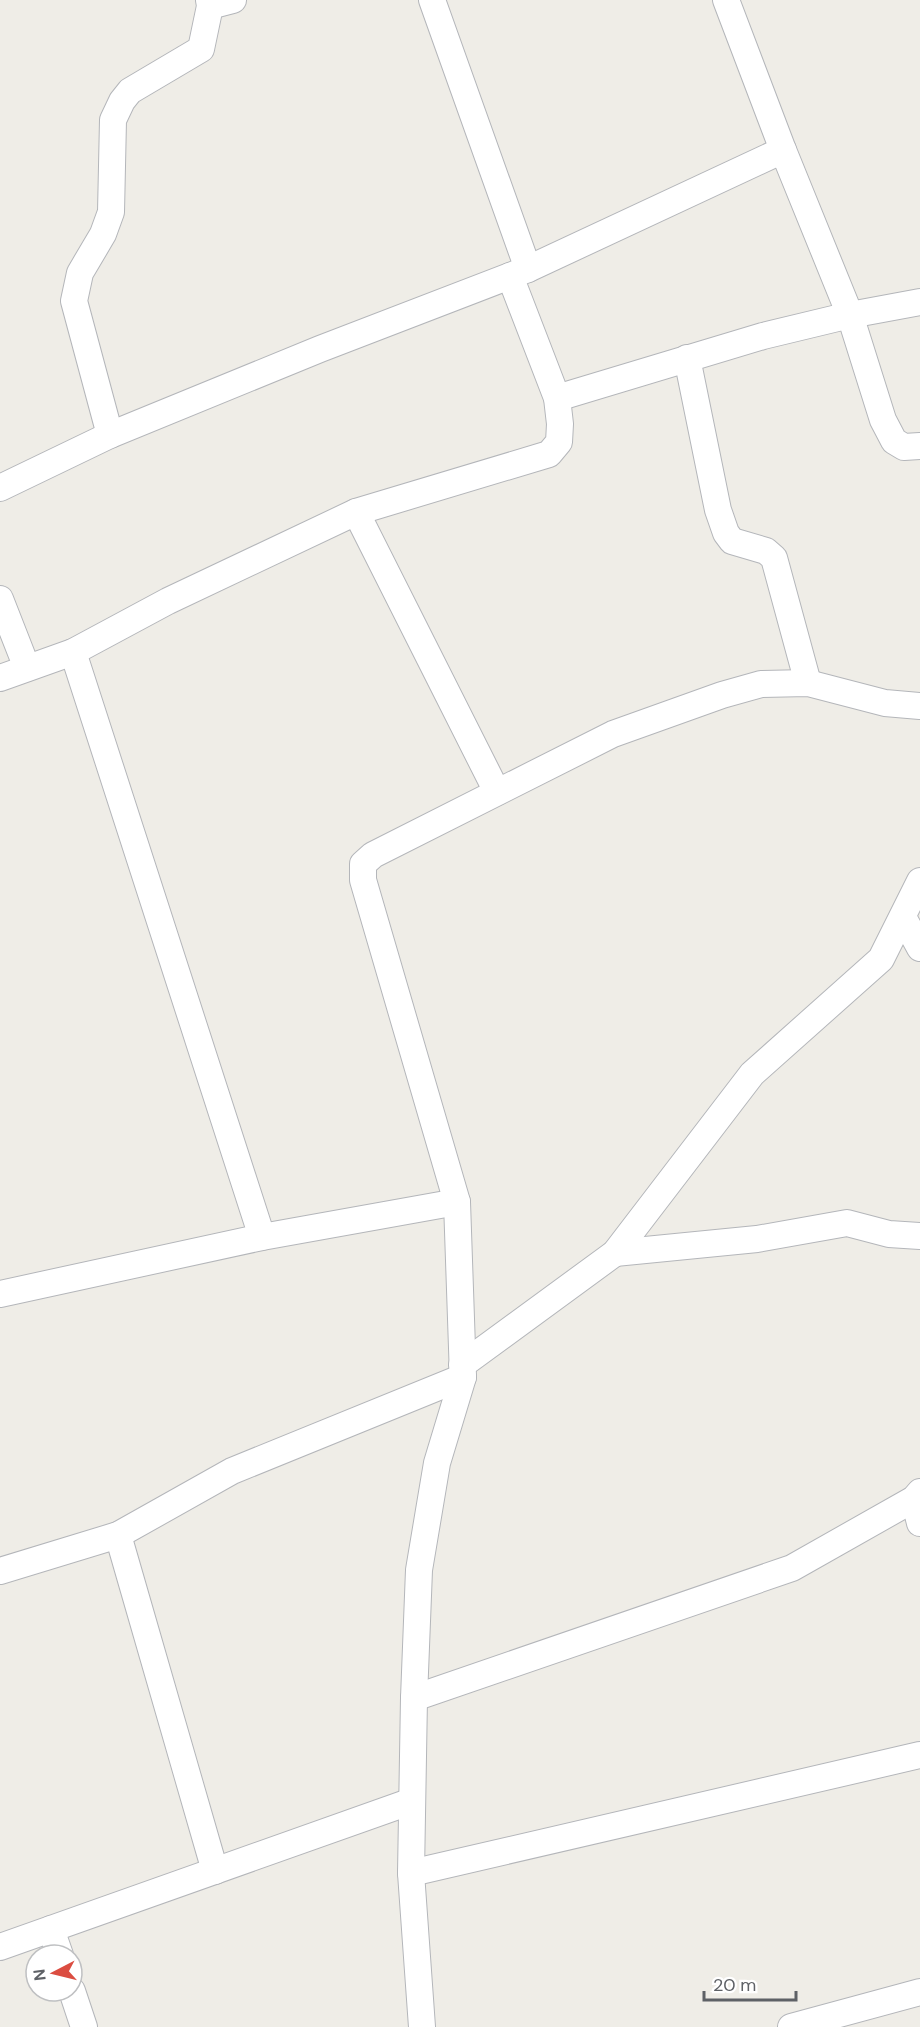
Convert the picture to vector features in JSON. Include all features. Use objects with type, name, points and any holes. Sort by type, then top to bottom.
[{"type":"street","points":[[0,678],[73,652],[168,601],[356,512],[549,454],[559,442],[560,424],[557,398],[432,0]]},
{"type":"street","points":[[726,0],[783,150],[850,315],[883,420],[894,441],[904,447],[920,446]]},
{"type":"street","points":[[110,435],[74,301],[80,273],[103,234],[111,212],[113,120],[129,91],[201,49],[217,2]]},
{"type":"street","points":[[0,488],[110,435],[320,349],[519,273],[783,150]]},
{"type":"street","points":[[557,398],[763,336],[850,315],[920,302]]},
{"type":"street","points":[[687,358],[712,489],[722,522],[732,541],[766,551],[774,558],[808,682]]},
{"type":"street","points":[[356,512],[497,792]]},
{"type":"street","points":[[0,599],[27,668]]},
{"type":"street","points":[[73,652],[262,1237]]},
{"type":"street","points":[[423,2027],[411,1873],[419,1570],[437,1463],[462,1371],[457,1202],[363,880],[363,864],[373,855],[613,734],[722,694],[761,684],[808,682],[885,704],[920,706]]},
{"type":"street","points":[[0,1571],[118,1535],[232,1471],[462,1371],[615,1253],[752,1074],[881,959],[920,881]]},
{"type":"street","points":[[903,917],[920,948]]},
{"type":"street","points":[[0,1294],[262,1237],[457,1202]]},
{"type":"street","points":[[615,1253],[757,1239],[847,1223],[889,1234],[920,1236]]},
{"type":"street","points":[[414,1698],[792,1568],[918,1505]]},
{"type":"street","points":[[118,1535],[215,1871]]},
{"type":"street","points":[[411,1873],[920,1755]]},
{"type":"street","points":[[0,1947],[412,1801]]},
{"type":"street","points":[[51,1929],[56,1943]]},
{"type":"street","points":[[791,2027],[920,1992]]},
{"type":"street","points":[[76,2003],[84,2027]]}]
